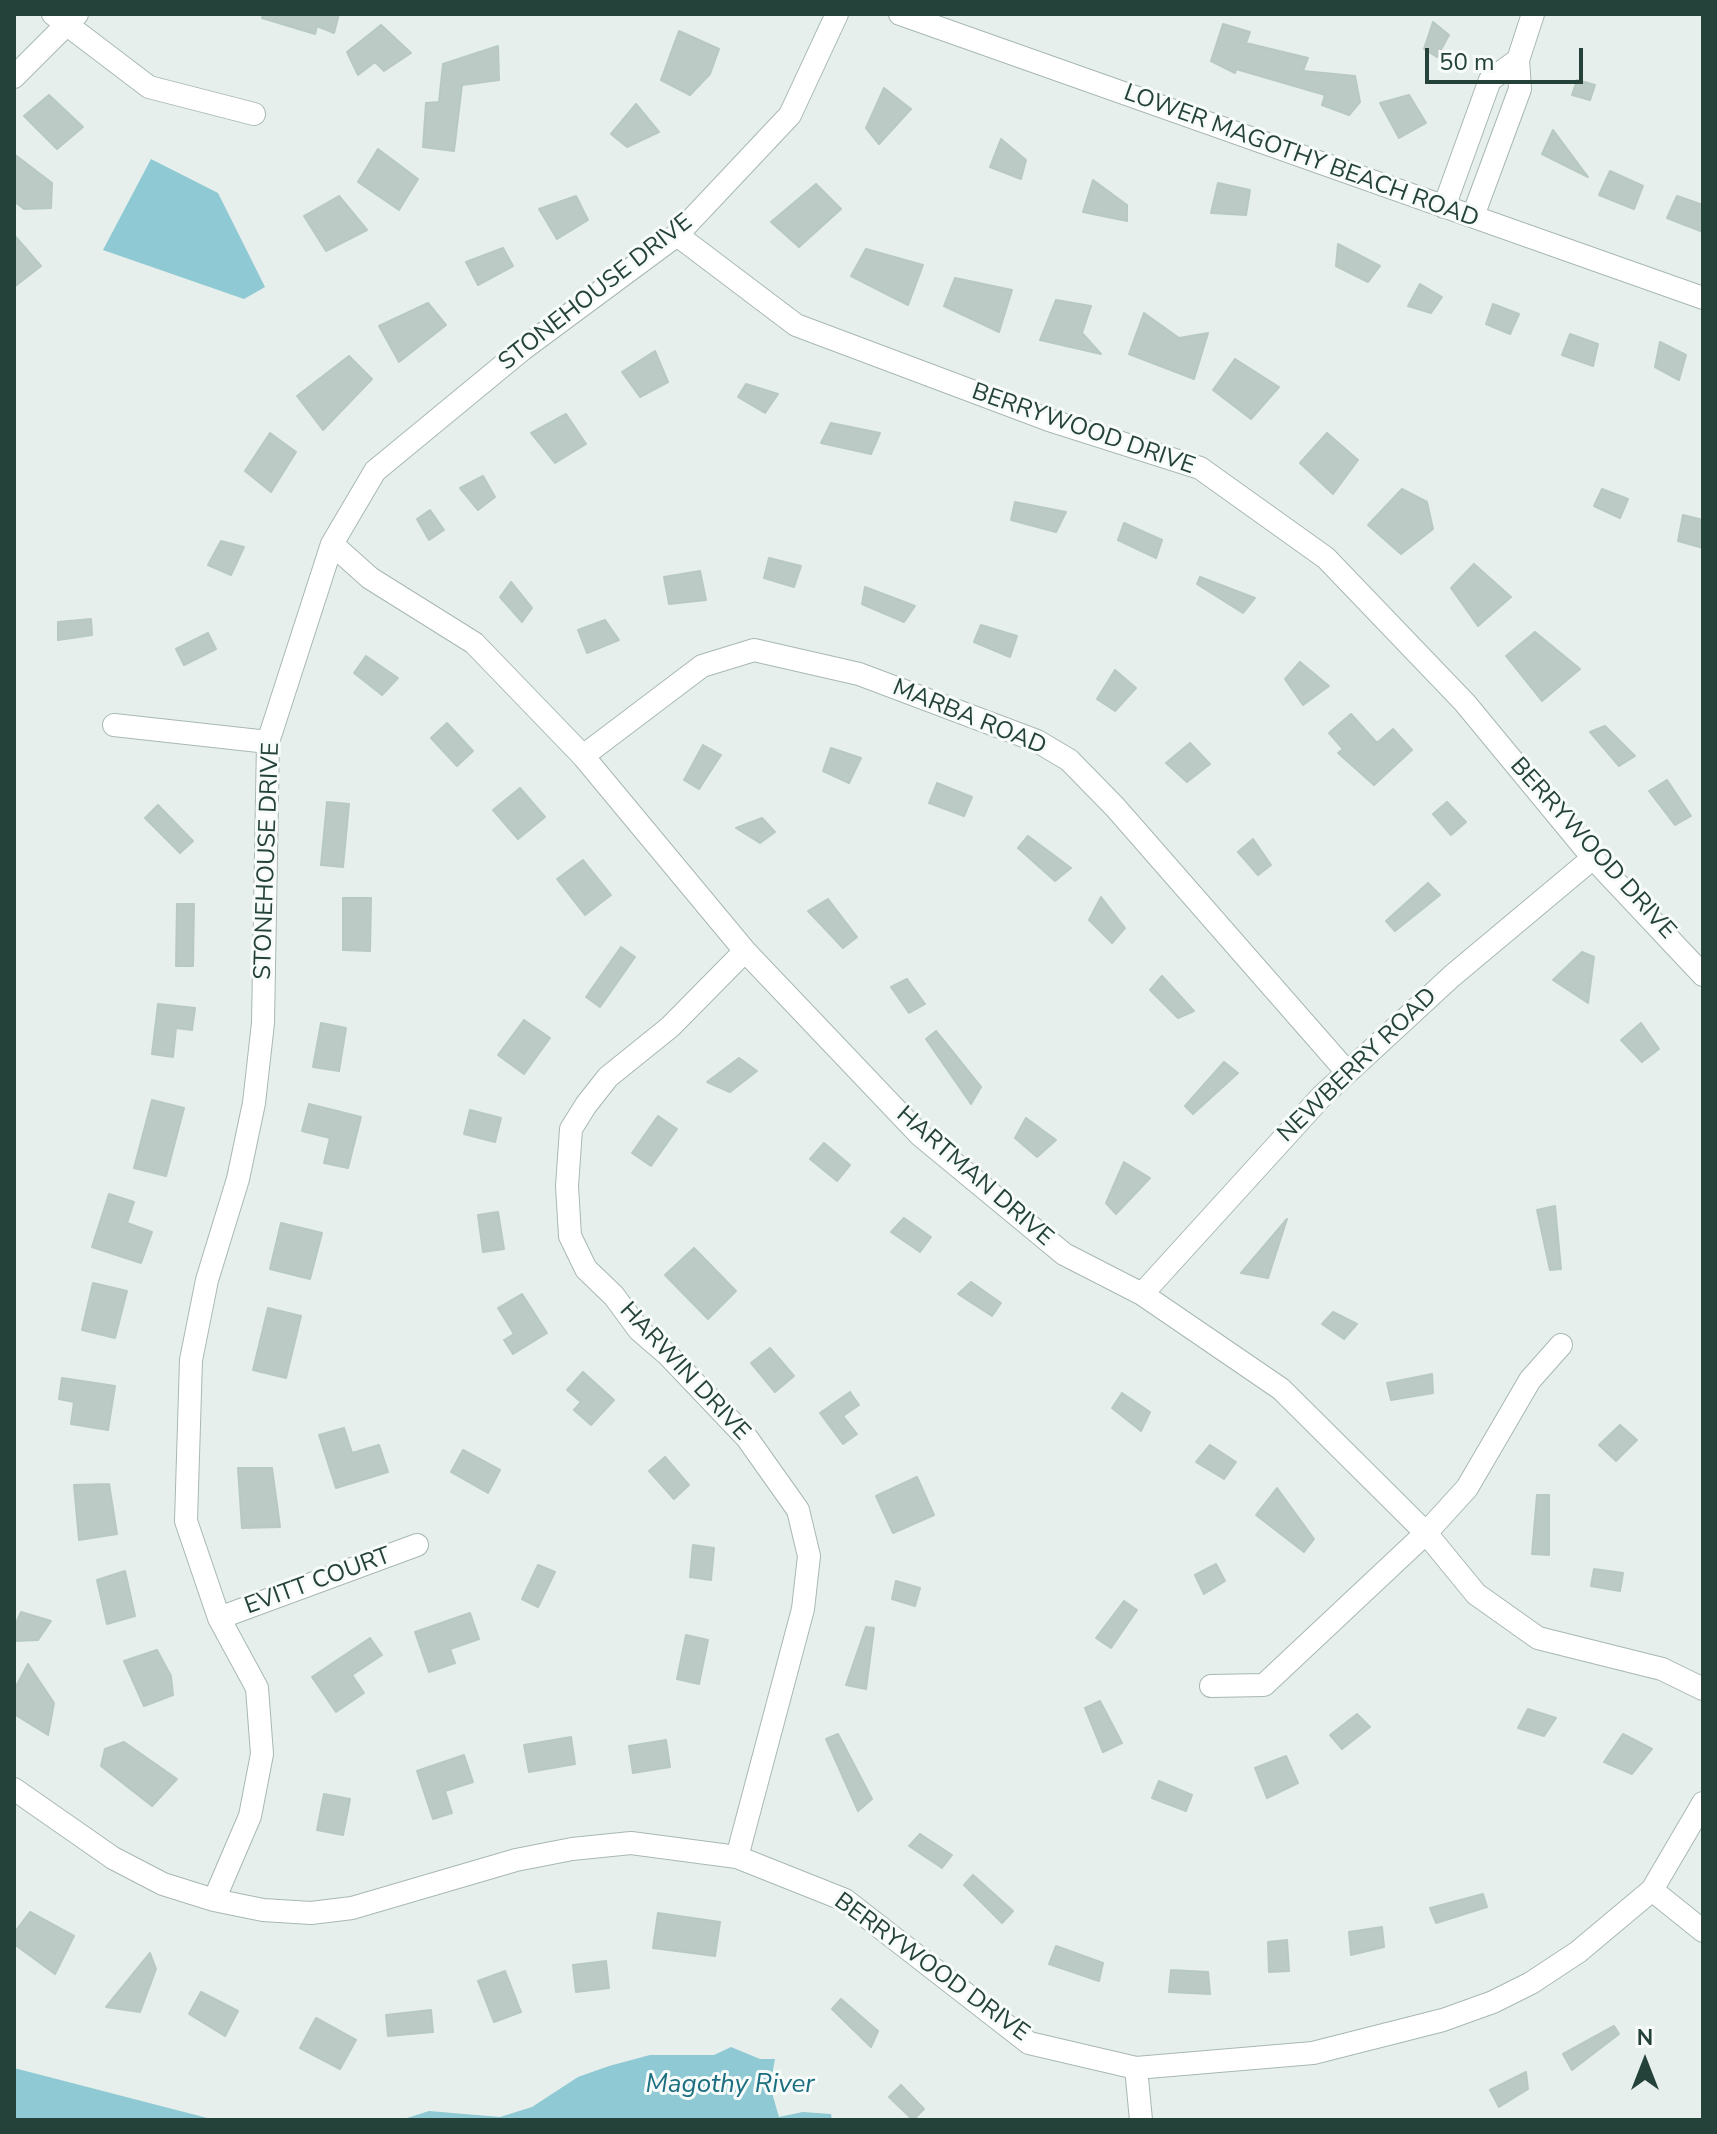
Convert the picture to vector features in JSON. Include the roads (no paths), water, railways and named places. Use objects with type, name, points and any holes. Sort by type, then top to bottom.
[{"type":"street","name":"STONEHOUSE DRIVE","points":[[214,1900],[250,1816],[262,1754],[257,1688],[219,1618],[186,1521],[191,1360],[207,1280],[238,1179],[254,1103],[263,1023],[268,742],[332,544],[375,471],[523,349],[677,235],[790,115],[837,14]]},
{"type":"street","name":"LOWER MAGOTHY BEACH ROAD","points":[[900,14],[1703,298]]},
{"type":"street","points":[[1473,216],[1520,89],[1518,60],[1533,14]]},
{"type":"street","points":[[14,77],[65,18],[149,87],[254,114]]},
{"type":"street","points":[[1444,207],[1490,80],[1518,60]]},
{"type":"street","name":"BERRYWOOD DRIVE","points":[[677,235],[796,325],[1049,420],[1200,468],[1326,558],[1465,703],[1593,858],[1703,975]]},
{"type":"street","name":"HARTMAN DRIVE","points":[[332,544],[370,578],[474,643],[583,756],[745,951],[920,1135],[1064,1254],[1142,1294],[1281,1389],[1426,1533],[1476,1594],[1538,1638],[1662,1669],[1703,1689]]},
{"type":"street","name":"MARBA ROAD","points":[[583,756],[702,666],[754,650],[859,674],[1037,741],[1069,760],[1115,807],[1347,1072]]},
{"type":"street","points":[[114,725],[268,742]]},
{"type":"street","name":"NEWBERRY ROAD","points":[[1142,1294],[1347,1072],[1452,976],[1593,858]]},
{"type":"street","name":"HARWIN DRIVE","points":[[737,1857],[803,1609],[809,1556],[798,1510],[747,1438],[668,1355],[639,1330],[614,1296],[586,1269],[570,1236],[567,1186],[571,1129],[586,1105],[608,1077],[670,1027],[745,951]]},
{"type":"street","points":[[1211,1686],[1264,1685],[1426,1533],[1467,1488],[1530,1380],[1561,1345]]},
{"type":"street","name":"EVITT COURT","points":[[219,1618],[417,1545]]},
{"type":"street","name":"BERRYWOOD DRIVE","points":[[14,1789],[113,1858],[163,1884],[214,1900],[263,1910],[311,1913],[352,1908],[516,1860],[572,1849],[616,1845],[676,1847],[737,1857],[845,1900],[1029,2043],[1136,2068],[1313,2053],[1443,2020],[1493,2002],[1531,1983],[1578,1952],[1652,1890],[1703,1803]]},
{"type":"street","points":[[1652,1890],[1703,1931]]},
{"type":"street","points":[[1136,2068],[1141,2120]]},
{"type":"water","points":[[151,159],[218,193],[265,287],[244,299],[103,250]]},
{"type":"water","name":"Magothy River","points":[[731,2047],[760,2059],[775,2059],[770,2086],[779,2117],[803,2112],[831,2114],[832,2120],[401,2120],[429,2111],[500,2117],[532,2107],[578,2077],[609,2066],[650,2055],[714,2055]]},
{"type":"water","points":[[14,2068],[215,2120],[14,2120]]}]
